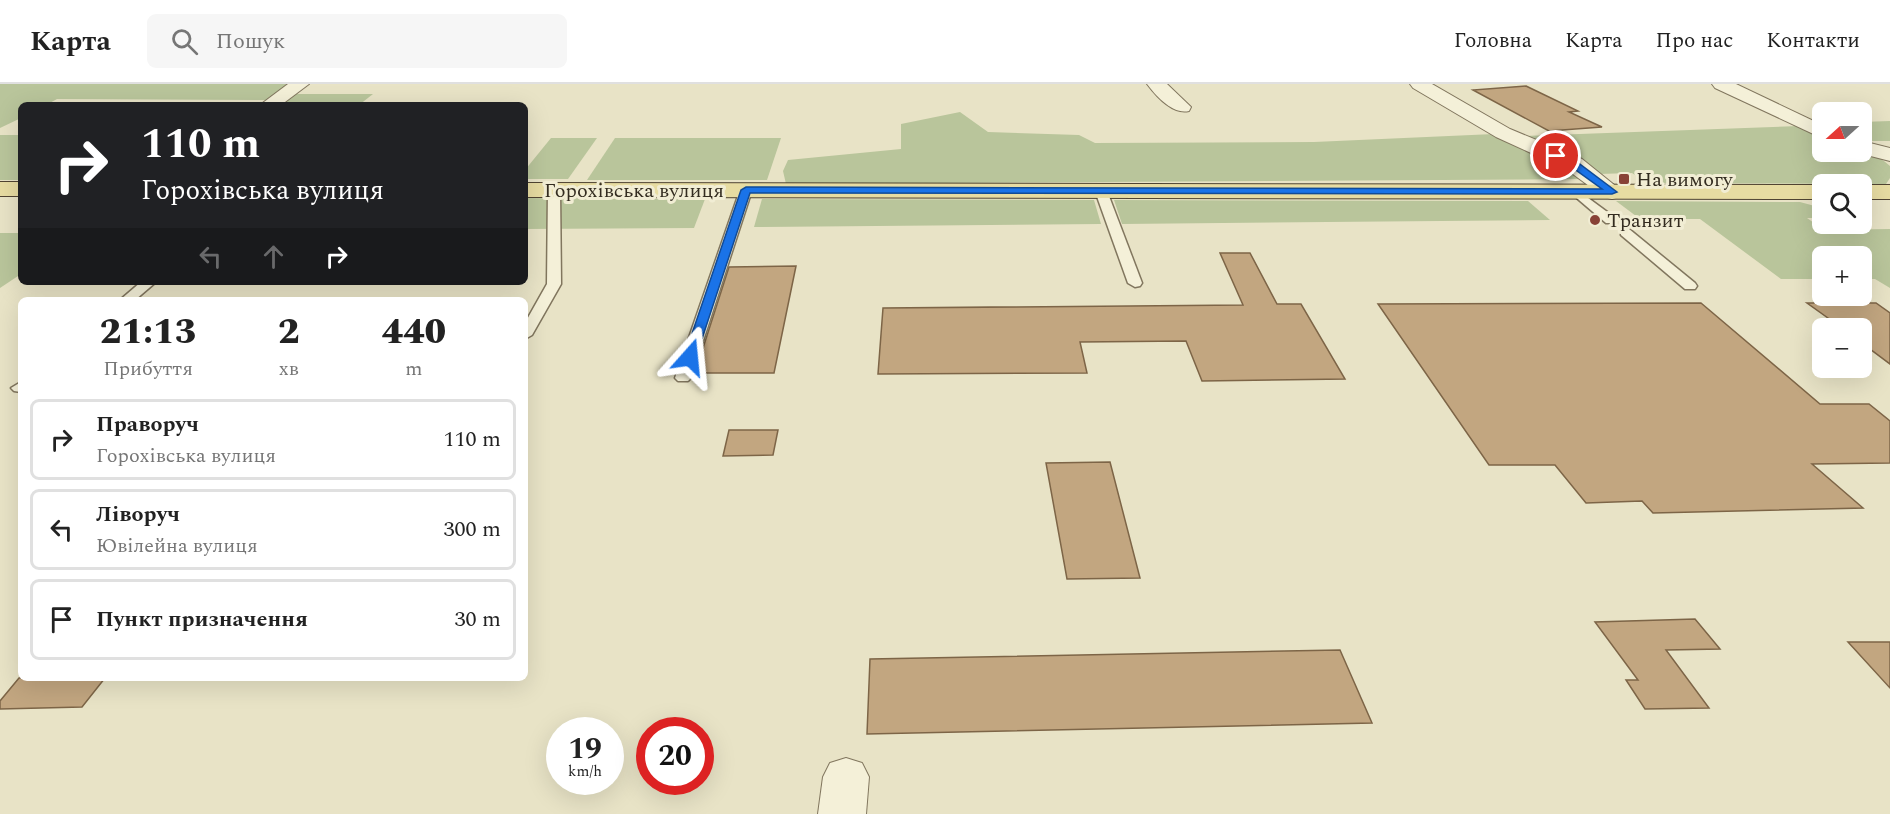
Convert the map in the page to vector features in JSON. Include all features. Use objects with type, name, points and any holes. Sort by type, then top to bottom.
[{"type":"main road","points":[[0,189],[18,189]]},
{"type":"main road","name":"Горохівська вулиця","points":[[528,190],[1812,192]]},
{"type":"main road","points":[[1872,192],[1890,192]]},
{"type":"street","points":[[273,102],[300,84]]},
{"type":"street","points":[[1156,84],[1182,107]]},
{"type":"street","points":[[1419,84],[1503,133],[1574,164],[1612,192]]},
{"type":"street","points":[[1721,84],[1812,127]]},
{"type":"street","points":[[1872,150],[1890,155]]},
{"type":"lane","points":[[528,330],[554,284],[554,190]]},
{"type":"lane","points":[[683,378],[746,190]]},
{"type":"lane","points":[[1101,191],[1135,283]]},
{"type":"lane","points":[[1576,192],[1610,220]]},
{"type":"lane","points":[[1625,232],[1690,286]]},
{"type":"lane","points":[[130,297],[144,285]]},
{"type":"green space","points":[[0,84],[291,84],[268,100],[57,99],[52,102],[18,102],[18,119],[0,128]]},
{"type":"green space","points":[[295,94],[373,94],[363,102],[284,102]]},
{"type":"green space","points":[[960,112],[988,132],[1079,135],[1095,143],[1314,142],[1494,134],[1586,179],[786,184],[783,171],[788,160],[901,149],[901,124]]},
{"type":"green space","points":[[1890,121],[1890,141],[1872,141],[1872,122]]},
{"type":"green space","points":[[1799,126],[1812,132],[1812,162],[1872,162],[1872,154],[1890,166],[1890,178],[1886,184],[1872,184],[1872,174],[1812,174],[1812,184],[1647,183],[1632,173],[1599,174],[1523,136]]},
{"type":"green space","points":[[0,135],[18,135],[18,180],[0,180]]},
{"type":"green space","points":[[551,138],[597,138],[568,179],[528,179],[528,166]]},
{"type":"green space","points":[[615,138],[781,138],[767,180],[587,180]]},
{"type":"green space","points":[[528,198],[705,199],[694,228],[528,229]]},
{"type":"green space","points":[[762,199],[1094,200],[1101,224],[754,227]]},
{"type":"green space","points":[[1114,200],[1528,201],[1550,220],[1122,224]]},
{"type":"green space","points":[[1616,201],[1800,202],[1812,205],[1812,218],[1807,218],[1812,222],[1812,234],[1872,234],[1872,229],[1890,229],[1890,288],[1872,279],[1872,246],[1812,246],[1812,279],[1781,279],[1700,219],[1640,219]]},
{"type":"green space","points":[[0,233],[18,233],[18,276],[0,288]]},
{"type":"building","points":[[1526,86],[1578,111],[1569,112],[1602,127],[1549,131],[1473,90]]},
{"type":"building","points":[[1220,253],[1250,253],[1277,304],[1301,304],[1345,379],[1202,381],[1186,341],[1080,342],[1087,373],[878,374],[883,308],[1243,305]]},
{"type":"building","points":[[796,266],[774,373],[695,373],[729,267]]},
{"type":"building","points":[[1701,303],[1820,404],[1869,404],[1890,421],[1890,463],[1812,464],[1863,508],[1653,513],[1642,501],[1586,503],[1555,465],[1489,465],[1378,304]]},
{"type":"building","points":[[1807,303],[1812,303],[1812,306],[1872,306],[1872,303],[1876,303],[1890,313],[1890,364],[1872,350],[1872,318],[1828,318]]},
{"type":"building","points":[[729,430],[778,430],[773,455],[723,456]]},
{"type":"building","points":[[1110,462],[1140,578],[1067,579],[1046,463]]},
{"type":"building","points":[[1695,619],[1720,649],[1666,650],[1709,708],[1645,709],[1626,680],[1638,680],[1595,622]]},
{"type":"building","points":[[1848,642],[1890,642],[1890,688]]},
{"type":"building","points":[[1340,650],[1372,723],[867,734],[870,659]]},
{"type":"building","points":[[18,679],[103,681],[82,707],[0,709],[0,701]]},
{"type":"place","name":"На вимогу","points":[[1624,179]]},
{"type":"place","name":"Транзит","points":[[1595,220]]},
{"type":"route","points":[[690,357],[746,190],[1612,192],[1574,164],[1556,156]]}]
